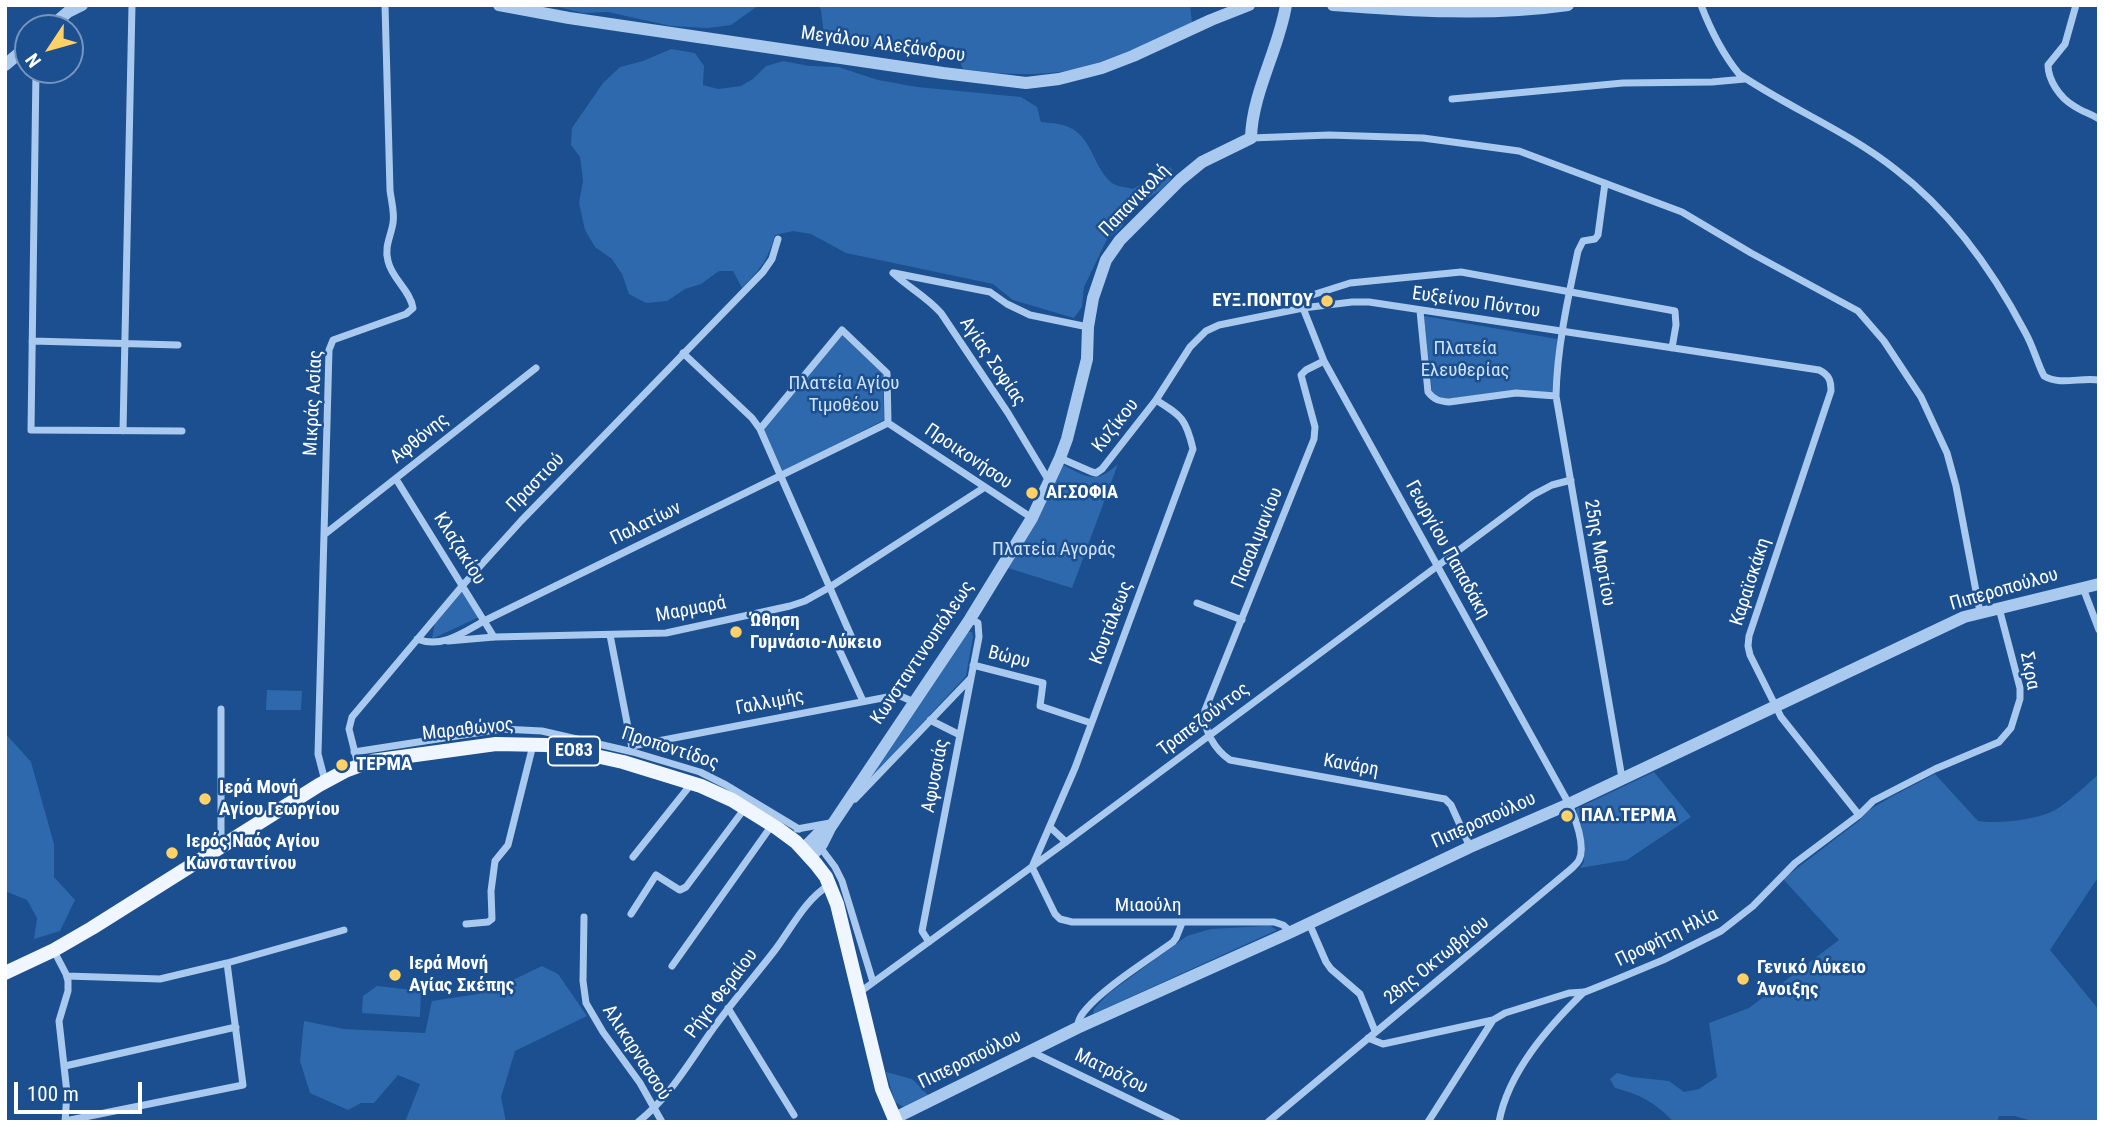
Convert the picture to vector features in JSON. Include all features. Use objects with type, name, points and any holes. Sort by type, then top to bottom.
[{"type":"main road","name":"Μαραθώνος","points":[[5,973],[54,950],[224,846],[356,759],[386,759],[486,745],[533,744],[623,762],[692,782],[723,795],[811,851],[840,912],[891,1121]]},
{"type":"street","points":[[123,430],[132,5]]},
{"type":"street","name":"Μικράς Ασίας","points":[[325,781],[318,754],[329,349],[333,340],[406,314],[413,309],[412,300],[395,277],[387,260],[387,244],[394,220],[390,190],[385,5]]},
{"type":"street","name":"Μεγάλου Αλεξάνδρου","points":[[499,5],[569,18],[1026,83],[1075,76],[1109,65],[1249,5]]},
{"type":"street","points":[[1286,5],[1262,84],[1251,138],[1367,135],[1447,140],[1519,151],[1682,212],[1751,253],[1852,307],[1884,341],[1921,397],[1947,453],[1980,612]]},
{"type":"street","points":[[1333,5],[1412,11],[1540,9],[1568,5]]},
{"type":"street","points":[[1701,5],[1724,56],[1739,74],[1894,167],[1936,205],[1964,237],[1999,287],[2025,331],[2044,376],[2061,382],[2099,380]]},
{"type":"street","points":[[2076,5],[2065,44],[2048,65],[2048,72],[2064,98],[2099,119]]},
{"type":"street","points":[[1452,99],[1623,83],[1746,79]]},
{"type":"street","points":[[36,84],[31,430],[182,431]]},
{"type":"street","name":"Παπανικολή","points":[[1060,458],[1072,422],[1087,359],[1088,327],[1093,298],[1106,260],[1120,240],[1160,199],[1202,162],[1251,138]]},
{"type":"street","name":"25ης Μαρτίου","points":[[1605,183],[1599,233],[1595,239],[1587,239],[1579,246],[1563,332],[1556,396],[1622,778]]},
{"type":"street","name":"Πραστιού","points":[[356,759],[349,729],[352,717],[463,585],[521,521],[766,269],[778,240]]},
{"type":"street","name":"Αγίας Σοφίας","points":[[1049,482],[1008,413],[941,313],[930,300],[904,283],[893,272],[990,292],[1030,315],[1088,327]]},
{"type":"street","points":[[1303,308],[1306,297],[1350,283],[1461,272],[1675,311],[1676,325],[1672,348]]},
{"type":"street","name":"Ευξείνου Πόντου","points":[[1156,400],[1190,347],[1206,331],[1303,308],[1352,302],[1369,302],[1819,370],[1827,374]]},
{"type":"street","name":"Γεωργίου Παπαδάκη","points":[[1303,308],[1324,361],[1569,804]]},
{"type":"street","points":[[1420,311],[1428,392],[1432,398],[1449,402],[1516,393],[1556,396]]},
{"type":"street","points":[[760,429],[842,330],[887,373],[888,423]]},
{"type":"street","points":[[32,341],[178,345]]},
{"type":"street","points":[[683,353],[752,418],[760,429],[852,638],[838,647],[863,701]]},
{"type":"street","name":"Πασαλιμανίου","points":[[1209,735],[1204,718],[1205,710],[1314,439],[1315,427],[1302,373],[1324,361]]},
{"type":"street","name":"Αφθόνης","points":[[325,534],[536,368]]},
{"type":"street","name":"Καραϊσκάκη","points":[[1827,374],[1831,391],[1749,636],[1748,646],[1749,654],[1774,706],[1859,815]]},
{"type":"street","name":"Κυζίκου","points":[[1060,458],[1096,472],[1102,469],[1156,400]]},
{"type":"street","name":"Κουτάλεως","points":[[1032,867],[1091,723],[1193,449],[1187,427],[1178,413],[1156,400]]},
{"type":"street","name":"Παλατίων","points":[[448,641],[888,423]]},
{"type":"street","name":"Προικονήσου","points":[[888,423],[1032,518]]},
{"type":"street","name":"Κωνσταντινουπόλεως","points":[[811,851],[818,834],[835,822],[970,619],[1032,518],[1060,458]]},
{"type":"street","name":"Κλαζακίου","points":[[396,479],[494,637]]},
{"type":"street","name":"Τραπεζούντος","points":[[860,992],[1533,495],[1552,485],[1571,480]]},
{"type":"street","name":"Μαρμαρά","points":[[448,641],[494,637],[666,633],[790,606],[830,587],[985,487]]},
{"type":"street","points":[[326,514],[342,520]]},
{"type":"street","name":"Πιπεροπούλου","points":[[891,1121],[1077,1028],[1569,804],[1964,617],[2099,584]]},
{"type":"street","points":[[2083,588],[2099,630]]},
{"type":"street","points":[[1198,603],[1242,620]]},
{"type":"street","name":"Σκρα","points":[[1999,608],[2020,688],[2020,699],[2011,728],[2005,737]]},
{"type":"street","name":"Αφυσσιάς","points":[[929,942],[922,931],[979,636],[978,623],[970,619]]},
{"type":"street","points":[[610,635],[633,749]]},
{"type":"street","points":[[417,639],[428,643],[448,641]]},
{"type":"street","name":"Βώρυ","points":[[973,665],[1043,683],[1040,706],[1091,723]]},
{"type":"street","points":[[672,966],[774,826],[799,829],[835,822],[971,679]]},
{"type":"street","name":"Γαλλιμής","points":[[633,749],[898,695],[914,702]]},
{"type":"street","points":[[221,709],[221,835],[224,846]]},
{"type":"street","points":[[930,720],[960,736]]},
{"type":"street","name":"Προποντίδος","points":[[356,759],[502,729],[542,731],[633,749],[700,772],[799,829]]},
{"type":"street","name":"Κανάρη","points":[[1209,735],[1230,760],[1445,799],[1451,805],[1470,847]]},
{"type":"street","name":"Προφήτη Ηλία","points":[[1368,1038],[1382,1044],[1493,1020],[1504,1013],[1569,993],[1585,992],[1663,960],[1721,931],[1753,906],[1795,863],[1859,815],[1873,801],[2005,737]]},
{"type":"street","points":[[466,923],[488,922],[492,919],[491,891],[495,861],[508,845],[533,744]]},
{"type":"street","points":[[634,857],[692,782]]},
{"type":"street","name":"28ης Οκτωβρίου","points":[[1268,1122],[1572,869],[1579,860],[1579,835],[1569,804]]},
{"type":"street","points":[[631,914],[656,875],[680,890],[686,887],[745,808]]},
{"type":"street","points":[[1050,827],[1066,842]]},
{"type":"street","points":[[811,851],[835,867],[846,890],[873,982]]},
{"type":"street","name":"Μιαούλη","points":[[1032,867],[1060,919],[1072,922],[1274,922],[1291,932]]},
{"type":"street","name":"Ρήγα Φεραίου","points":[[638,1122],[673,1086],[807,903],[829,885]]},
{"type":"street","name":"Αλικαρνασσού","points":[[584,917],[583,981],[586,1003],[640,1083],[662,1122]]},
{"type":"street","points":[[1077,1028],[1084,1011],[1173,942],[1182,923]]},
{"type":"street","points":[[1309,923],[1331,969],[1360,994],[1375,1031]]},
{"type":"street","points":[[67,976],[160,979],[344,930]]},
{"type":"street","points":[[54,950],[67,976],[68,991],[59,1021],[67,1093],[65,1121],[243,1085],[227,963]]},
{"type":"street","points":[[1499,1122],[1502,1107],[1539,1040],[1585,992]]},
{"type":"street","points":[[728,1008],[794,1115]]},
{"type":"street","points":[[1428,1122],[1493,1020]]},
{"type":"street","points":[[65,1066],[236,1027]]},
{"type":"street","name":"Ματρόζου","points":[[1032,1052],[1177,1122]]},
{"type":"green space","points":[[550,5],[759,5],[731,25],[708,28],[671,26],[608,12],[583,13]]},
{"type":"green space","points":[[818,5],[1190,5],[1192,23],[1134,51],[1098,64],[1065,71],[1014,74],[963,69],[954,48],[929,42],[876,47],[835,44],[824,35]]},
{"type":"green space","points":[[671,49],[695,53],[704,66],[703,85],[718,89],[741,86],[766,66],[783,61],[809,66],[838,67],[878,80],[917,87],[1021,97],[1037,107],[1041,122],[1066,126],[1078,133],[1112,183],[1133,189],[1171,167],[1174,176],[1161,190],[1130,210],[1122,227],[1107,239],[1084,287],[1082,307],[1074,318],[1013,300],[993,284],[846,253],[811,234],[793,231],[775,235],[763,264],[742,288],[733,271],[719,271],[701,284],[685,289],[667,301],[646,303],[629,294],[622,274],[612,259],[595,247],[585,230],[579,203],[583,181],[580,157],[571,145],[572,128],[603,83],[620,67]]},
{"type":"green space","name":"Πλατεία Ελευθερίας","points":[[1424,316],[1557,339],[1553,393],[1517,390],[1445,399],[1435,395],[1432,391]]},
{"type":"green space","name":"Πλατεία Αγίου Τιμοθέου","points":[[842,335],[883,374],[884,420],[783,471],[763,430]]},
{"type":"green space","name":"Πλατεία Αγοράς","points":[[1118,464],[1072,588],[1008,568],[1035,522],[1063,465],[1079,473],[1097,477]]},
{"type":"green space","points":[[463,589],[479,617],[432,639],[435,622]]},
{"type":"green space","points":[[968,632],[972,632],[973,637],[966,676],[871,778]]},
{"type":"green space","points":[[267,690],[302,691],[301,710],[266,710]]},
{"type":"green space","points":[[5,733],[31,762],[54,844],[54,877],[75,900],[60,931],[34,939],[37,918],[27,900],[5,891]]},
{"type":"green space","points":[[1654,772],[1691,817],[1627,860],[1580,868],[1584,862],[1576,809]]},
{"type":"green space","points":[[1935,774],[1978,821],[1998,822],[2032,818],[2052,811],[2099,774],[2099,876],[2050,950],[2099,1010],[2099,1122],[2036,1122],[2014,1116],[1999,1116],[1997,1122],[1674,1122],[1647,1100],[1615,1088],[1610,1079],[1617,1073],[1669,1081],[1684,1092],[1699,1089],[1717,1077],[1709,1023],[1749,1008],[1839,940],[1783,879],[1860,820],[1869,810]]},
{"type":"green space","points":[[1270,926],[1277,930],[1093,1014],[1094,1009],[1109,993],[1187,936],[1211,929]]},
{"type":"green space","points":[[542,966],[558,974],[587,1016],[515,1051],[501,1097],[506,1122],[405,1122],[420,1084],[398,1075],[374,1103],[361,1103],[348,1110],[310,1093],[300,1061],[304,1021],[344,1029],[425,1033],[432,1001],[478,994]]},
{"type":"green space","points":[[377,986],[421,991],[420,1017],[362,1013],[363,996]]},
{"type":"green space","points":[[886,1072],[912,1079],[930,1097],[905,1108],[895,1102]]},
{"type":"place","name":"ΕΥΞ.ΠΟΝΤΟΥ","points":[[1327,301]]},
{"type":"place","name":"ΑΓ.ΣΟΦΙΑ","points":[[1032,493]]},
{"type":"place","name":"Ώθηση Γυμνάσιο-Λύκειο","points":[[736,632]]},
{"type":"place","name":"ΤΕΡΜΑ","points":[[342,765]]},
{"type":"place","name":"Ιερά Μονή Αγίου Γεωργίου","points":[[205,799]]},
{"type":"place","name":"ΠΑΛ.ΤΕΡΜΑ","points":[[1567,816]]},
{"type":"place","name":"Ιερός Ναός Αγίου Κωνσταντίνου","points":[[172,853]]},
{"type":"place","name":"Ιερά Μονή Αγίας Σκέπης","points":[[395,975]]},
{"type":"place","name":"Γενικό Λύκειο Άνοιξης","points":[[1743,979]]}]
